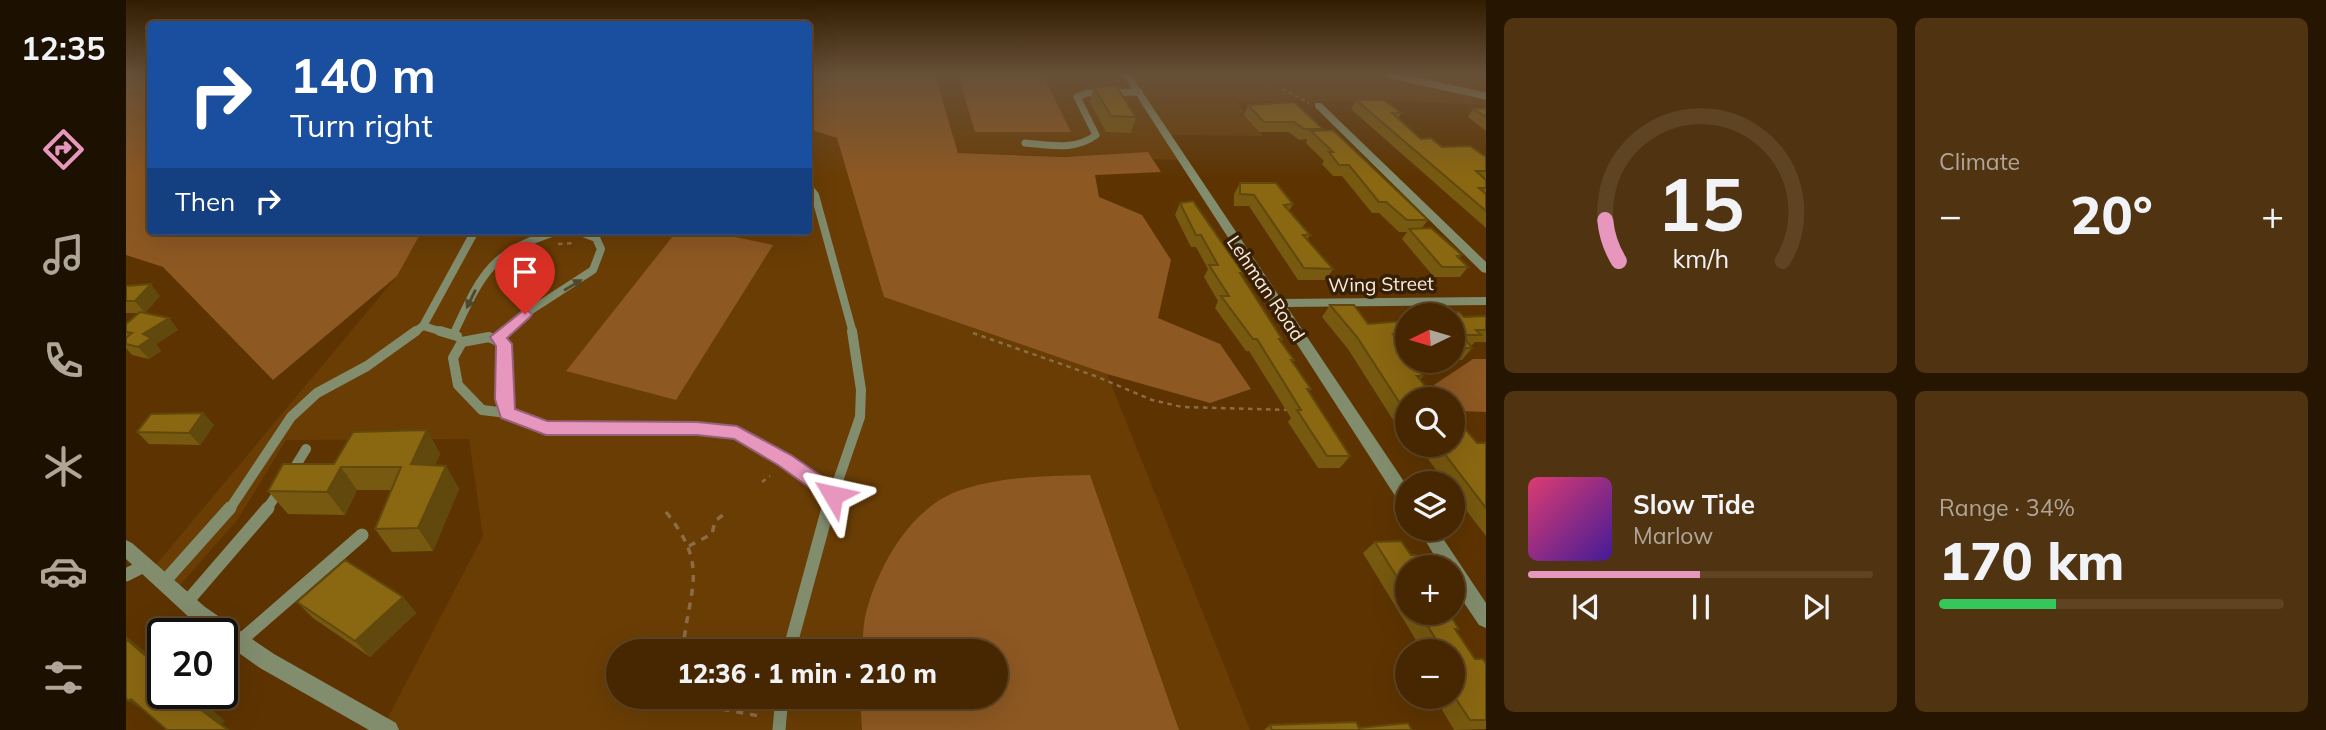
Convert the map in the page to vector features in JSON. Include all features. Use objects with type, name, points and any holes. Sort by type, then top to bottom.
[{"type":"street","name":"Lehman Road","points":[[1150,109],[1395,482]]},
{"type":"street","points":[[1318,109],[1486,269]]},
{"type":"street","name":"Wing Street","points":[[1276,303],[1486,301]]},
{"type":"street","points":[[126,548],[186,603],[239,642],[348,710],[389,730]]},
{"type":"street","points":[[1465,588],[1486,620]]},
{"type":"lane","points":[[1025,143],[1074,145],[1090,141],[1096,135],[1083,109]]},
{"type":"lane","points":[[791,639],[796,615],[833,495],[860,419],[855,338],[812,191]]},
{"type":"lane","points":[[812,207],[818,212]]},
{"type":"lane","points":[[163,583],[236,502],[291,418],[317,394],[367,366],[423,326],[473,235]]},
{"type":"lane","points":[[454,333],[489,264],[510,248],[547,235]]},
{"type":"lane","points":[[497,337],[519,318],[593,270],[601,249],[596,238],[588,235]]},
{"type":"lane","points":[[423,326],[454,333],[462,342]]},
{"type":"lane","points":[[507,413],[504,399],[504,344],[497,337],[486,336],[462,342],[453,358],[457,385],[482,410],[507,413],[546,428],[697,428],[737,433],[785,460],[833,495]]},
{"type":"lane","points":[[186,603],[270,506],[306,449]]},
{"type":"lane","points":[[239,642],[362,535]]},
{"type":"lane","points":[[126,575],[144,566]]},
{"type":"lane","points":[[779,730],[781,709]]},
{"type":"path","points":[[552,244],[577,243]]},
{"type":"path","points":[[973,333],[1095,376],[1152,400],[1182,407],[1296,410]]},
{"type":"path","points":[[762,482],[770,476]]},
{"type":"path","points":[[666,512],[680,528],[689,546],[697,582],[685,639]]},
{"type":"path","points":[[689,546],[712,534],[715,521],[724,514]]},
{"type":"path","points":[[722,709],[759,716]]},
{"type":"shaded area","points":[[126,109],[147,109],[147,235],[420,235],[397,276],[273,380],[163,267],[126,255]]},
{"type":"shaded area","points":[[812,109],[945,109],[958,153],[1065,157],[1148,152],[1161,172],[1095,175],[1099,197],[1142,215],[1171,260],[1158,318],[1220,344],[1251,389],[1210,403],[1107,374],[884,297],[837,138],[812,130]]},
{"type":"shaded area","points":[[945,109],[1242,109],[1263,136],[1165,135],[1181,160],[958,153]]},
{"type":"shaded area","points":[[968,109],[1060,109],[1071,132],[975,132]]},
{"type":"shaded area","points":[[812,130],[837,137],[885,297],[1107,374],[1250,730],[389,730],[383,727],[483,536],[469,439],[286,440],[238,519],[174,592],[150,572],[397,276],[420,235],[812,235]]},
{"type":"shaded area","points":[[674,235],[725,235],[773,245],[676,400],[566,371]]},
{"type":"shaded area","points":[[1473,359],[1486,359],[1486,412],[1465,411],[1465,387],[1434,385],[1452,373],[1465,373],[1465,364]]},
{"type":"shaded area","points":[[1090,475],[1179,730],[862,730],[861,709],[1008,709],[1008,639],[863,639],[866,613],[890,555],[915,521],[931,506],[948,495],[967,488],[1043,476]]},
{"type":"building","points":[[1107,109],[1131,109],[1136,117],[1111,116]]},
{"type":"building","points":[[1252,109],[1302,109],[1323,129],[1304,129],[1294,122],[1264,122]]},
{"type":"building","points":[[1367,109],[1396,109],[1401,113],[1392,113],[1421,139],[1431,138],[1442,147],[1470,146],[1486,157],[1486,171],[1476,171],[1486,180],[1486,188],[1479,188],[1486,194],[1486,211]]},
{"type":"building","points":[[1473,109],[1486,109],[1486,117]]},
{"type":"building","points":[[1333,130],[1428,220],[1407,220],[1386,202],[1379,202],[1349,165],[1339,165],[1329,152],[1333,152],[1311,131]]},
{"type":"building","points":[[1240,183],[1276,183],[1293,204],[1284,205],[1310,235],[1303,235],[1333,269],[1304,268],[1254,195],[1240,194]]},
{"type":"building","points":[[1193,201],[1243,273],[1240,273],[1311,389],[1307,389],[1350,456],[1327,456],[1297,410],[1301,410],[1257,339],[1253,339],[1221,296],[1229,296],[1209,265],[1218,265],[1201,235],[1196,235],[1180,203]]},
{"type":"building","points":[[1431,228],[1462,255],[1457,256],[1468,267],[1442,267],[1409,229]]},
{"type":"building","points":[[151,284],[135,301],[126,301],[126,286]]},
{"type":"building","points":[[1330,305],[1354,305],[1368,324],[1395,322],[1395,373],[1421,373],[1423,376],[1417,376],[1426,387],[1395,387],[1395,396],[1357,337]]},
{"type":"building","points":[[140,312],[169,318],[143,334],[151,338],[138,347],[126,344],[126,338],[132,333],[126,332],[126,324]]},
{"type":"building","points":[[1486,316],[1486,330],[1476,330],[1481,335],[1465,335],[1465,317]]},
{"type":"building","points":[[1465,339],[1472,348],[1465,348]]},
{"type":"building","points":[[203,413],[189,433],[137,432],[151,414]]},
{"type":"building","points":[[1465,429],[1477,443],[1486,443],[1486,508],[1465,481],[1465,471],[1458,471],[1447,457],[1465,457]]},
{"type":"building","points":[[427,430],[411,464],[446,466],[418,528],[375,529],[401,467],[341,467],[327,492],[268,491],[283,464],[334,464],[353,432]]},
{"type":"building","points":[[1401,541],[1411,555],[1395,555],[1395,574],[1375,542]]},
{"type":"building","points":[[345,560],[403,597],[355,641],[297,602]]},
{"type":"building","points":[[1427,625],[1456,625],[1459,629],[1455,629],[1462,639],[1436,639]]},
{"type":"building","points":[[126,639],[147,657],[147,709],[200,709],[228,730],[167,730],[131,699],[129,701],[126,698]]},
{"type":"building","points":[[1465,644],[1475,659],[1483,659],[1486,664],[1486,720],[1470,720],[1463,709],[1465,709]]},
{"type":"building","points":[[1356,722],[1359,728],[1408,723],[1412,730],[1272,730],[1270,725]]},
{"type":"route","points":[[525,314],[497,337],[504,344],[504,399],[507,413],[527,423],[546,428],[697,428],[737,433],[785,460],[833,495]]}]
